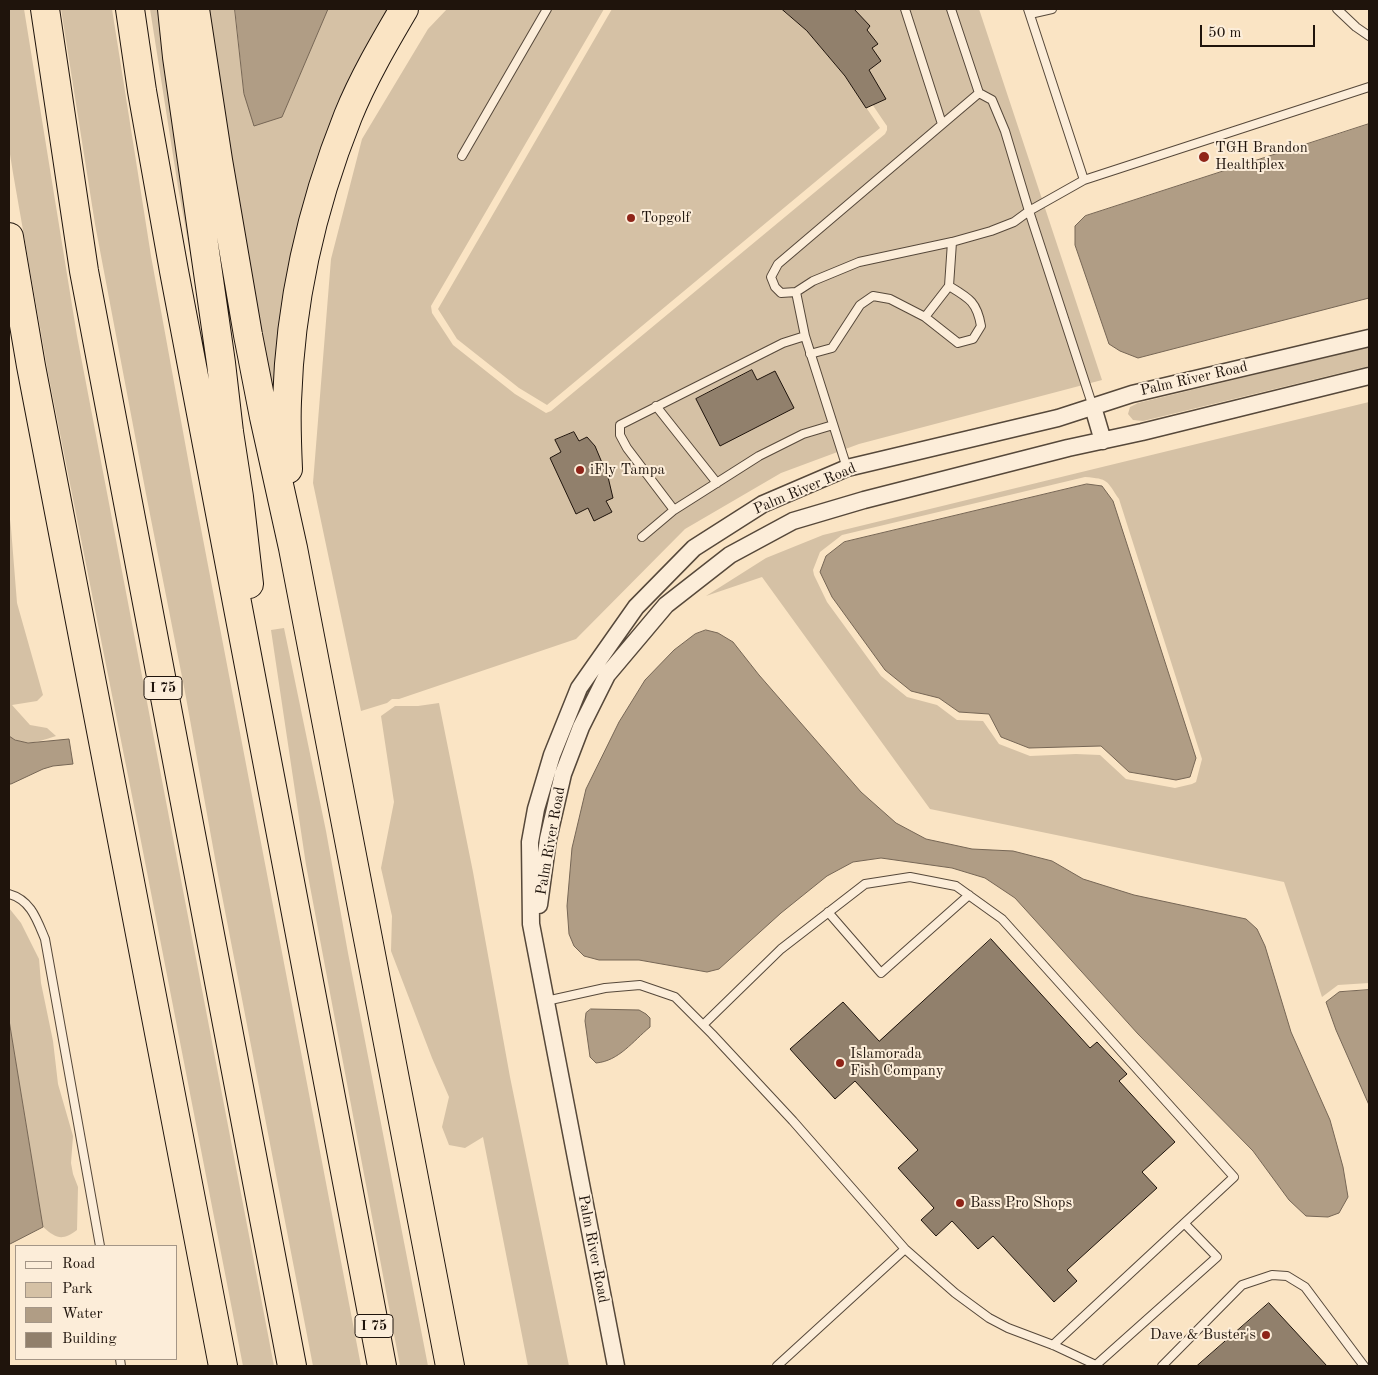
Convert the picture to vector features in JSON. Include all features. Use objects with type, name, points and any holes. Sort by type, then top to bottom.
[{"type":"highway","name":"I 75","points":[[45,9],[84,271],[292,1366]]},
{"type":"highway","name":"I 75","points":[[130,9],[142,91],[174,271],[382,1366]]},
{"type":"highway","points":[[172,9],[181,92],[221,363],[248,567],[252,628],[251,683]]},
{"type":"highway","points":[[195,9],[218,160],[245,316],[264,417],[293,548],[450,1366]]},
{"type":"highway","points":[[293,548],[287,438],[287,401],[296,303],[305,256],[331,161],[349,115],[380,50],[404,9]]},
{"type":"highway","points":[[9,237],[31,366],[223,1366]]},
{"type":"street","name":"Palm River Road","points":[[616,1366],[531,924],[530,842],[536,809],[552,755],[579,688],[636,606],[694,548],[764,504],[847,468],[1058,418],[1132,394],[1369,338]]},
{"type":"street","name":"Palm River Road","points":[[543,985],[539,902],[548,839],[563,774],[581,727],[607,675],[666,605],[730,555],[793,521],[874,497],[1068,448],[1369,376]]},
{"type":"street","points":[[1093,407],[1103,441]]},
{"type":"lane","points":[[462,156],[546,9]]},
{"type":"lane","points":[[905,9],[942,124]]},
{"type":"lane","points":[[951,9],[979,93],[992,100],[1005,131],[1093,407]]},
{"type":"lane","points":[[1052,9],[1029,12],[1084,180]]},
{"type":"lane","points":[[1337,9],[1356,27],[1369,36]]},
{"type":"lane","points":[[979,93],[778,264],[771,276],[775,287],[780,293],[796,292],[813,282],[860,262],[991,232],[1014,222],[1084,180],[1369,87]]},
{"type":"lane","points":[[925,317],[949,286],[952,242]]},
{"type":"lane","points":[[810,354],[832,348],[860,305],[873,296],[890,298],[925,317],[958,342],[973,339],[981,326],[979,314],[968,297],[949,286]]},
{"type":"lane","points":[[796,292],[804,336],[847,468]]},
{"type":"lane","points":[[674,510],[627,448],[620,435],[620,425],[782,343],[804,336]]},
{"type":"lane","points":[[656,406],[716,483]]},
{"type":"lane","points":[[642,537],[674,510],[759,456],[803,434],[833,425]]},
{"type":"lane","points":[[704,1025],[781,949],[865,884],[910,877],[956,886],[1002,919],[1234,1177],[1053,1345]]},
{"type":"lane","points":[[9,894],[16,896],[32,910],[45,939],[100,1245]]},
{"type":"lane","points":[[828,912],[881,973],[969,895]]},
{"type":"lane","points":[[546,1002],[605,988],[640,985],[675,997],[704,1025],[822,1153],[905,1249],[955,1293],[989,1318],[1008,1328],[1053,1345],[1097,1366],[1217,1257],[1185,1224]]},
{"type":"lane","points":[[777,1366],[905,1249]]},
{"type":"lane","points":[[1162,1366],[1242,1285],[1272,1275],[1287,1276],[1305,1287],[1364,1366]]},
{"type":"green space","points":[[9,9],[24,9],[77,336],[274,1366],[243,1366],[48,373],[9,148]]},
{"type":"green space","points":[[61,9],[112,9],[151,256],[194,492],[361,1366],[313,1366],[95,224]]},
{"type":"green space","points":[[150,9],[166,9],[203,324],[178,187]]},
{"type":"green space","points":[[204,9],[235,9],[244,94],[282,117],[328,9],[396,9],[373,50],[272,414]]},
{"type":"green space","points":[[447,9],[604,9],[431,306],[432,313],[453,345],[515,394],[546,413],[551,411],[885,134],[887,126],[854,79],[832,50],[792,9],[979,9],[1102,380],[859,444],[781,473],[685,529],[576,639],[399,699],[392,699],[387,703],[361,711],[313,483],[331,259],[362,139],[428,29]]},
{"type":"green space","name":"Topgolf","points":[[612,9],[782,9],[807,31],[845,76],[880,128],[547,405],[519,388],[457,339],[438,309]]},
{"type":"green space","points":[[1369,347],[1369,366],[1143,421],[1133,420],[1128,414],[1130,407],[1138,403]]},
{"type":"green space","points":[[1369,402],[1369,983],[1338,985],[1322,997],[1284,882],[930,809],[762,577],[706,596],[766,558],[823,535]],"holes":[[[1085,477],[1106,482],[1119,499],[1202,759],[1196,782],[1192,784],[1175,788],[1126,779],[1100,755],[1030,756],[999,744],[983,721],[957,720],[937,705],[907,697],[881,676],[827,602],[814,575],[813,570],[820,552],[842,535]]]},
{"type":"green space","points":[[9,511],[17,603],[43,695],[37,701],[12,705],[30,725],[47,728],[56,736],[32,742],[21,741],[9,736]]},
{"type":"green space","points":[[284,628],[326,831],[428,1366],[400,1366],[306,865],[271,630]]},
{"type":"green space","points":[[439,703],[473,872],[510,1077],[569,1366],[528,1366],[483,1137],[465,1148],[449,1145],[442,1127],[449,1097],[391,951],[392,916],[381,868],[394,802],[381,716],[395,706],[418,706]]},
{"type":"green space","points":[[9,908],[21,923],[39,959],[41,983],[53,1041],[58,1084],[73,1136],[71,1163],[78,1187],[77,1230],[63,1237],[52,1234],[43,1227],[9,1020]]},
{"type":"water","points":[[235,9],[328,9],[282,117],[254,126],[244,94]]},
{"type":"water","points":[[1369,124],[1369,298],[1138,358],[1120,351],[1109,344],[1075,245],[1075,226],[1085,216]]},
{"type":"water","points":[[1087,484],[1102,486],[1113,501],[1196,758],[1190,777],[1176,780],[1129,772],[1101,746],[1029,748],[1001,737],[989,714],[959,712],[939,698],[911,691],[885,670],[832,597],[820,572],[826,556],[844,542]]},
{"type":"water","points":[[706,630],[718,633],[733,642],[759,675],[861,792],[896,823],[926,839],[972,849],[1013,851],[1052,861],[1083,879],[1134,895],[1246,919],[1257,929],[1265,946],[1291,1032],[1330,1120],[1343,1167],[1348,1197],[1339,1213],[1328,1217],[1306,1216],[1289,1200],[1253,1151],[1138,1034],[1015,898],[985,878],[952,868],[881,858],[853,862],[827,876],[781,913],[719,969],[707,972],[639,960],[599,960],[584,956],[574,946],[569,934],[567,906],[572,848],[586,789],[619,722],[645,680],[674,650],[695,634]]},
{"type":"water","points":[[9,736],[15,740],[28,743],[69,739],[73,764],[43,769],[9,784]]},
{"type":"water","points":[[1369,990],[1369,1105],[1336,1030],[1326,1002],[1339,992]]},
{"type":"water","points":[[591,1009],[639,1010],[650,1018],[650,1027],[619,1054],[596,1063],[590,1057],[585,1021],[586,1013]]},
{"type":"water","points":[[9,1020],[43,1227],[10,1244],[9,1244]]},
{"type":"building","points":[[782,9],[854,9],[870,26],[867,30],[878,44],[872,48],[881,61],[869,70],[886,99],[866,108],[845,76],[807,31]]},
{"type":"building","points":[[752,370],[757,380],[775,371],[794,408],[720,446],[696,399]]},
{"type":"building","name":"iFly Tampa","points":[[574,432],[579,441],[587,437],[595,446],[608,477],[613,498],[606,501],[612,512],[594,521],[588,508],[576,514],[550,458],[561,452],[555,440]]},
{"type":"building","points":[[991,939],[1090,1048],[1097,1042],[1127,1074],[1119,1081],[1175,1142],[1142,1172],[1157,1188],[1067,1270],[1077,1281],[1054,1302],[993,1236],[978,1249],[952,1221],[936,1236],[921,1220],[934,1208],[898,1168],[918,1150],[855,1081],[835,1099],[790,1049],[843,1002],[879,1041]]},
{"type":"building","name":"Dave & Buster's","points":[[1269,1303],[1327,1366],[1197,1366]]},
{"type":"place","name":"TGH Brandon Healthplex","points":[[1204,157]]},
{"type":"place","name":"Topgolf","points":[[631,218]]},
{"type":"place","name":"iFly Tampa","points":[[580,470]]},
{"type":"place","name":"Islamorada Fish Company","points":[[840,1063]]},
{"type":"place","name":"Bass Pro Shops","points":[[960,1203]]},
{"type":"place","name":"Dave & Buster's","points":[[1266,1335]]}]
